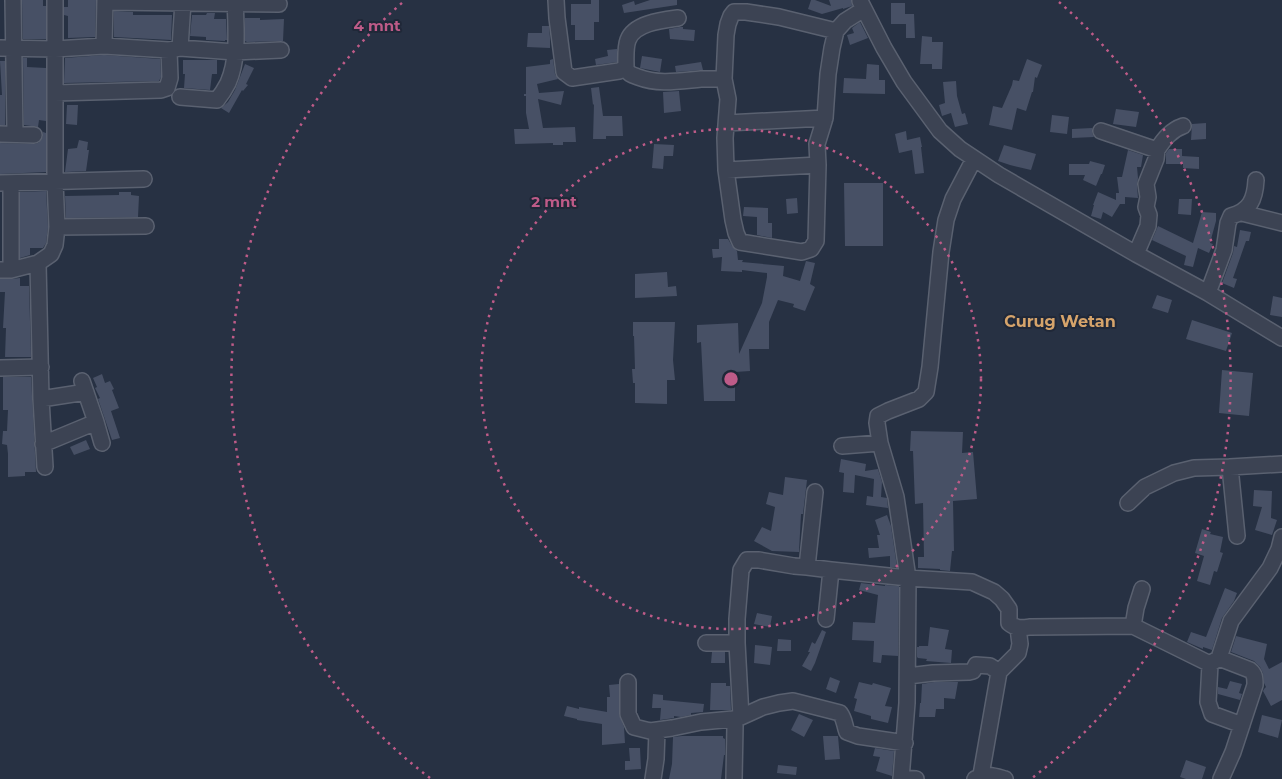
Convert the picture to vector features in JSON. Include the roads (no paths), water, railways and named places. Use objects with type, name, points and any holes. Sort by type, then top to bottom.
[{"type":"street","points":[[56,0],[55,182],[57,227],[55,245],[52,254],[38,263],[6,270],[5,183],[55,182],[144,179]]},
{"type":"street","points":[[556,0],[564,72],[572,78],[619,71],[626,68]]},
{"type":"street","points":[[104,46],[105,1],[280,4]]},
{"type":"street","points":[[8,2],[6,48],[15,134]]},
{"type":"street","points":[[55,93],[161,90],[167,88],[183,2]]},
{"type":"street","points":[[180,97],[217,100],[227,85],[231,76],[235,52],[235,2]]},
{"type":"street","points":[[836,31],[779,17],[746,12],[734,12],[731,16],[727,29],[724,79],[728,99],[726,170],[733,220],[740,242],[802,252],[810,249],[816,241],[817,144],[825,118],[828,74],[836,31],[862,5],[904,82],[940,131],[960,149],[1006,179],[1208,293],[1282,338]]},
{"type":"street","points":[[678,18],[660,20],[634,31],[628,38],[627,43],[626,68],[628,72],[647,81],[676,82],[724,79]]},
{"type":"street","points":[[6,48],[55,49],[104,46],[235,52],[281,50]]},
{"type":"street","points":[[727,123],[825,118]]},
{"type":"street","points":[[1136,254],[1148,226],[1149,215],[1146,207],[1148,196],[1146,184],[1158,150],[1162,142],[1174,130],[1183,126]]},
{"type":"street","points":[[1101,131],[1158,150]]},
{"type":"street","points":[[0,134],[34,135]]},
{"type":"street","points":[[906,779],[908,578],[896,497],[880,443],[877,423],[878,416],[919,399],[926,392],[946,220],[974,159]]},
{"type":"street","points":[[726,170],[818,165]]},
{"type":"street","points":[[1242,213],[1254,198],[1256,180]]},
{"type":"street","points":[[1208,293],[1224,250],[1228,223],[1231,216],[1242,213],[1282,223]]},
{"type":"street","points":[[57,227],[146,226]]},
{"type":"street","points":[[38,263],[45,467]]},
{"type":"street","points":[[0,368],[41,367]]},
{"type":"street","points":[[42,399],[84,387],[102,443]]},
{"type":"street","points":[[43,444],[96,422]]},
{"type":"street","points":[[842,446],[880,443]]},
{"type":"street","points":[[1128,503],[1145,488],[1174,473],[1194,468],[1282,464]]},
{"type":"street","points":[[1230,467],[1237,536]]},
{"type":"street","points":[[806,567],[815,492]]},
{"type":"street","points":[[1242,725],[1212,714],[1208,702],[1215,661],[1231,621],[1270,568],[1280,549],[1282,537]]},
{"type":"street","points":[[734,779],[735,726],[737,718],[737,620],[740,570],[747,560],[908,578],[972,582],[994,592],[1002,599],[1010,609],[1009,623],[1014,627],[1133,626],[1215,661],[1250,670],[1254,672],[1256,678],[1255,685],[1233,752],[1221,779]]},
{"type":"street","points":[[826,620],[831,570]]},
{"type":"street","points":[[1133,626],[1142,588]]},
{"type":"street","points":[[1006,779],[994,776],[978,777],[999,672],[1018,653],[1020,644],[1018,628]]},
{"type":"street","points":[[706,644],[737,643]]},
{"type":"street","points":[[908,676],[969,672],[973,671],[976,665],[990,666],[999,672]]},
{"type":"street","points":[[628,682],[628,714],[634,727],[645,731],[737,718],[763,707],[793,701],[840,713],[845,720],[847,732],[858,736],[905,744]]},
{"type":"street","points":[[653,779],[657,730]]},
{"type":"district","name":"Curug Wetan","points":[[1060,321]]}]
